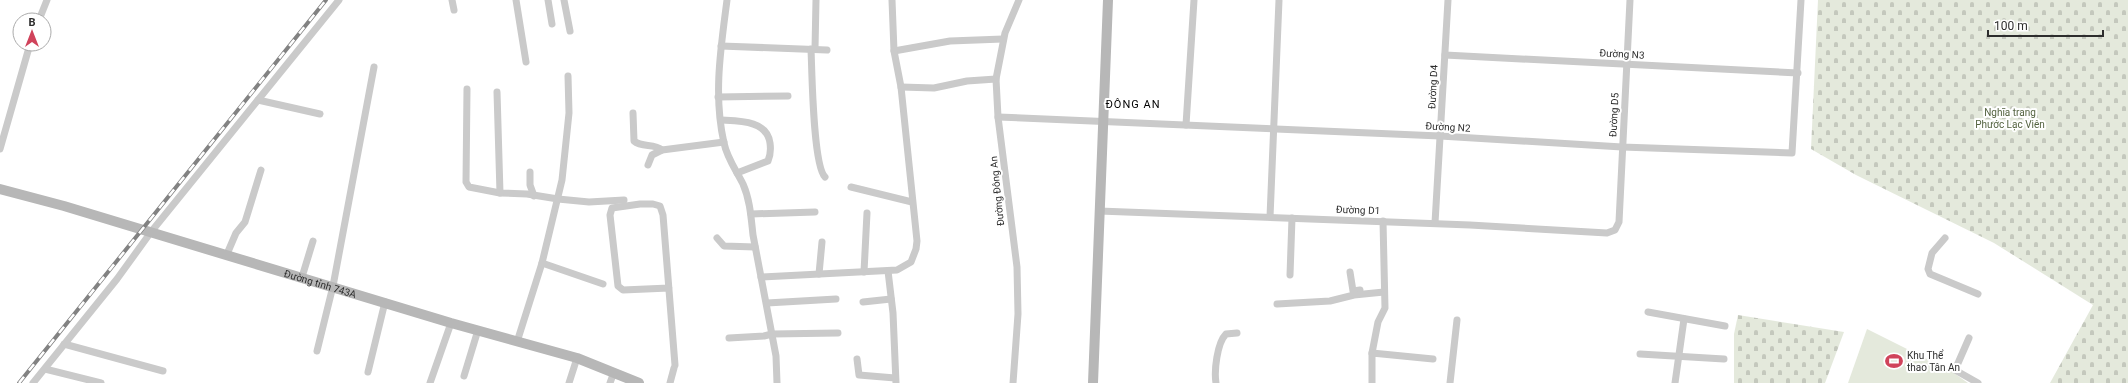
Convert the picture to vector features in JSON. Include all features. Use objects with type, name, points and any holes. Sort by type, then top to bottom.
[{"type":"main road","points":[[1093,383],[1102,122],[1108,0]]},
{"type":"main road","name":"Đường tỉnh 743A","points":[[0,189],[64,206],[227,254],[451,323],[577,358],[638,383]]},
{"type":"street","points":[[42,12],[47,0]]},
{"type":"street","points":[[33,383],[117,279],[151,232],[339,0]]},
{"type":"street","points":[[452,0],[454,10]]},
{"type":"street","points":[[516,0],[526,62]]},
{"type":"street","points":[[548,0],[552,24]]},
{"type":"street","points":[[564,0],[570,31]]},
{"type":"street","points":[[727,0],[721,46],[718,97],[721,120],[724,142],[745,191],[751,214],[776,356],[777,383]]},
{"type":"street","points":[[816,0],[813,49],[816,138],[820,170],[825,176]]},
{"type":"street","points":[[761,277],[888,271],[906,266],[910,262],[916,249],[916,228],[912,202],[901,87],[894,50],[892,0]]},
{"type":"street","name":"Đường Đông An","points":[[1014,383],[1016,356],[1017,267],[998,117],[996,79],[1003,39],[1019,0]]},
{"type":"street","points":[[1186,125],[1194,0]]},
{"type":"street","points":[[1270,217],[1279,0]]},
{"type":"street","name":"Đường D4","points":[[1435,223],[1448,0]]},
{"type":"street","name":"Đường D5","points":[[1615,230],[1618,222],[1630,0]]},
{"type":"street","points":[[1798,73],[1802,0]]},
{"type":"street","points":[[894,50],[950,41],[1003,39]]},
{"type":"street","points":[[721,46],[827,50]]},
{"type":"street","points":[[0,149],[28,52]]},
{"type":"street","name":"Đường N3","points":[[1445,55],[1798,73]]},
{"type":"street","points":[[317,351],[333,286],[374,67]]},
{"type":"street","name":"Đường N2","points":[[998,117],[1440,136],[1622,147],[1792,153],[1798,73]]},
{"type":"street","points":[[517,342],[542,263],[562,180],[569,112],[568,76]]},
{"type":"street","points":[[901,87],[934,88],[967,81],[996,79]]},
{"type":"street","points":[[467,89],[466,182],[469,187],[589,202],[624,200]]},
{"type":"street","points":[[497,92],[500,192]]},
{"type":"street","points":[[718,97],[788,96]]},
{"type":"street","points":[[258,100],[320,114]]},
{"type":"street","points":[[632,113],[634,141],[638,144],[654,146],[662,150]]},
{"type":"street","points":[[721,120],[750,122],[766,132],[769,139],[771,154],[768,161],[737,173]]},
{"type":"street","points":[[648,165],[652,155],[662,150],[724,142]]},
{"type":"street","points":[[227,254],[236,233],[245,222],[261,170]]},
{"type":"street","points":[[530,172],[530,185],[534,196]]},
{"type":"street","points":[[850,188],[912,202]]},
{"type":"street","points":[[669,288],[623,290],[618,286],[610,215],[612,208],[653,204],[660,206],[663,215],[669,288],[674,367],[670,383]]},
{"type":"street","name":"Đường D1","points":[[1099,211],[1435,223],[1607,233],[1615,230]]},
{"type":"street","points":[[751,214],[815,212]]},
{"type":"street","points":[[864,272],[867,213]]},
{"type":"street","points":[[1290,275],[1292,218]]},
{"type":"street","points":[[1372,383],[1372,353],[1378,322],[1385,308],[1383,221]]},
{"type":"street","points":[[716,238],[724,246],[756,247]]},
{"type":"street","points":[[1945,238],[1932,253],[1928,271],[1936,277],[1978,294]]},
{"type":"street","points":[[302,277],[313,241]]},
{"type":"street","points":[[819,274],[822,242]]},
{"type":"street","points":[[542,263],[603,284]]},
{"type":"street","points":[[857,359],[859,375],[896,380],[895,333],[888,271]]},
{"type":"street","points":[[1350,272],[1353,291],[1384,290]]},
{"type":"street","points":[[1277,304],[1330,300],[1384,290]]},
{"type":"street","points":[[767,303],[836,299]]},
{"type":"street","points":[[863,302],[891,299]]},
{"type":"street","points":[[368,372],[385,302]]},
{"type":"street","points":[[1648,312],[1725,326]]},
{"type":"street","points":[[1675,383],[1684,319]]},
{"type":"street","points":[[1450,383],[1457,320]]},
{"type":"street","points":[[430,383],[451,323]]},
{"type":"street","points":[[464,376],[478,330]]},
{"type":"street","points":[[729,338],[764,336],[772,334],[838,333]]},
{"type":"street","points":[[1216,383],[1215,368],[1222,339],[1226,334],[1237,333]]},
{"type":"street","points":[[1969,338],[1955,370],[1978,383]]},
{"type":"street","points":[[64,344],[163,370]]},
{"type":"street","points":[[1372,353],[1433,360]]},
{"type":"street","points":[[1640,354],[1724,359]]},
{"type":"street","points":[[569,383],[577,358]]},
{"type":"street","points":[[45,369],[101,383]]},
{"type":"street","points":[[610,383],[614,372]]},
{"type":"green space","name":"Nghĩa trang Phước Lạc Viên","points":[[1818,0],[2128,0],[2128,383],[2050,383],[2093,305],[1994,243],[1856,175],[1811,149]]},
{"type":"green space","points":[[1738,315],[1844,332],[1825,383],[1734,383],[1734,334]]},
{"type":"green space","name":"Khu Thể thao Tân An","points":[[1867,329],[1951,371],[1968,383],[1848,383]]},
{"type":"railway","points":[[19,383],[326,0]]},
{"type":"place","name":"Khu Thể thao Tân An","points":[[1894,361]]},
{"type":"district","name":"ĐÔNG AN","points":[[1133,104]]}]
